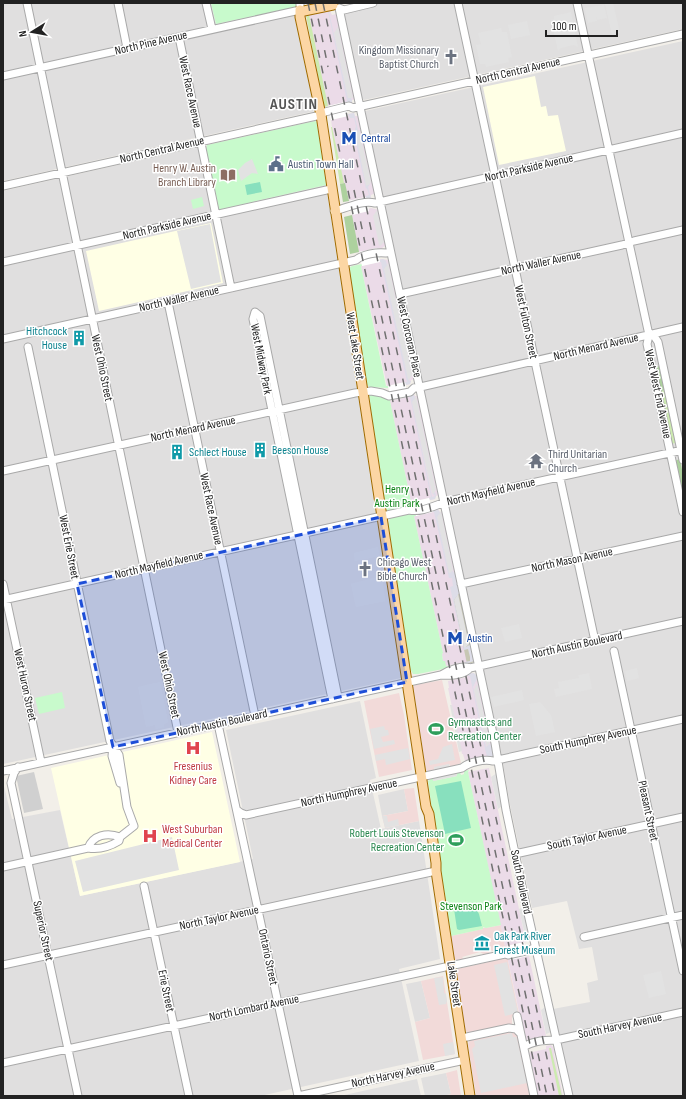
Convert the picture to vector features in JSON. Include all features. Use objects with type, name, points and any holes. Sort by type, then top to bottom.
[{"type":"main road","name":"North Pine Avenue","points":[[300,6],[303,7],[320,3]]},
{"type":"main road","name":"North Pine Avenue","points":[[300,6],[304,11],[335,4]]},
{"type":"main road","name":"West Lake Street","points":[[300,6],[300,17],[320,115],[407,682]]},
{"type":"main road","name":"Lake Street","points":[[407,682],[422,777],[426,807],[425,815],[432,864],[436,872],[470,1096]]},
{"type":"street","name":"West Ohio Street","points":[[27,3],[178,732]]},
{"type":"street","points":[[118,3],[127,48]]},
{"type":"street","points":[[206,3],[212,29]]},
{"type":"street","name":"North Pine Avenue","points":[[335,4],[344,10],[374,3]]},
{"type":"street","name":"West Fulton Street","points":[[458,3],[595,641]]},
{"type":"street","points":[[577,3],[649,335]]},
{"type":"street","name":"West Corcoran Place","points":[[335,4],[388,253],[400,294],[417,387],[479,666]]},
{"type":"street","name":"North Pine Avenue","points":[[3,76],[179,37],[300,6]]},
{"type":"street","name":"North Central Avenue","points":[[3,186],[320,115],[325,112],[349,106],[356,107],[683,34]]},
{"type":"street","name":"West Race Avenue","points":[[179,37],[231,288]]},
{"type":"street","name":"North Parkside Avenue","points":[[334,211],[346,208],[350,210],[357,209],[370,206],[378,202],[683,133]]},
{"type":"street","name":"North Parkside Avenue","points":[[3,262],[331,189]]},
{"type":"street","name":"North Waller Avenue","points":[[400,294],[683,230]]},
{"type":"street","name":"North Waller Avenue","points":[[3,339],[356,260],[360,261],[381,257],[388,253]]},
{"type":"street","name":"West Race Avenue","points":[[168,302],[254,716]]},
{"type":"street","name":"North Menard Avenue","points":[[3,471],[362,392],[382,392],[389,396],[410,392],[417,387],[683,327]]},
{"type":"street","name":"West West End Avenue","points":[[683,460],[658,342],[654,336],[649,335],[647,344],[683,512]]},
{"type":"street","name":"West Erie Street","points":[[28,347],[110,741],[113,747],[112,756],[127,803],[129,816],[134,826],[120,837]]},
{"type":"street","name":"West Midway Park","points":[[263,348],[335,698]]},
{"type":"street","name":"North Mayfield Avenue","points":[[5,600],[409,510],[413,507],[442,503],[682,450]]},
{"type":"street","name":"North Mason Avenue","points":[[461,584],[683,536]]},
{"type":"street","name":"West Huron Street","points":[[3,584],[5,600],[41,762]]},
{"type":"street","name":"North Austin Boulevard","points":[[3,771],[407,682],[441,675],[448,676],[468,672],[470,668],[683,621]]},
{"type":"street","name":"Pleasant Street","points":[[614,651],[683,971]]},
{"type":"street","name":"South Boulevard","points":[[479,666],[515,854],[569,1096]]},
{"type":"street","name":"South Humphrey Avenue","points":[[496,760],[683,719]]},
{"type":"street","name":"Ontario Street","points":[[218,724],[298,1096]]},
{"type":"street","name":"North Humphrey Avenue","points":[[237,810],[246,815],[462,768],[466,765],[488,760],[496,760]]},
{"type":"street","name":"Superior Street","points":[[18,768],[10,783],[78,1096]]},
{"type":"street","name":"South Taylor Avenue","points":[[515,854],[683,817]]},
{"type":"street","points":[[3,867],[88,848],[96,850],[119,841],[120,837],[112,835],[96,837],[91,841],[88,848]]},
{"type":"street","name":"North Taylor Avenue","points":[[3,965],[436,872]]},
{"type":"street","name":"Erie Street","points":[[144,886],[189,1096]]},
{"type":"street","points":[[584,937],[683,915]]},
{"type":"street","name":"North Lombard Avenue","points":[[3,1063],[505,954],[508,955],[522,952],[535,947]]},
{"type":"street","name":"South Harvey Avenue","points":[[556,1040],[683,1012]]},
{"type":"street","points":[[516,1016],[534,1096]]},
{"type":"street","points":[[462,1038],[509,1028],[516,1029],[520,1033]]},
{"type":"street","points":[[524,1047],[528,1044],[556,1040]]},
{"type":"street","name":"North Harvey Avenue","points":[[298,1096],[465,1060]]},
{"type":"highlighted area","points":[[381,517],[407,682],[113,747],[77,584]]},
{"type":"shaded area","points":[[3,3],[211,3],[216,24],[293,7],[313,101],[316,106],[314,107],[315,111],[3,181]]},
{"type":"shaded area","points":[[371,3],[683,3],[683,29],[364,100],[362,98],[344,12]]},
{"type":"shaded area","points":[[613,3],[620,33],[612,35],[605,4]]},
{"type":"shaded area","points":[[604,5],[607,18],[597,20],[595,12],[597,21],[588,23],[585,8]]},
{"type":"shaded area","points":[[325,9],[329,9],[330,11],[348,98],[351,98],[352,100],[352,102],[346,104],[345,102],[347,101],[328,11]]},
{"type":"shaded area","points":[[329,9],[332,15],[336,14],[340,24],[355,99],[352,100],[352,103],[346,104],[345,102],[324,107],[306,15]]},
{"type":"shaded area","points":[[571,12],[578,47],[574,45],[561,48],[558,51],[551,20],[554,19],[554,16]]},
{"type":"shaded area","points":[[527,21],[530,35],[511,39],[508,25]]},
{"type":"shaded area","points":[[338,27],[353,98],[348,98],[334,33]]},
{"type":"shaded area","points":[[501,28],[502,32],[507,32],[512,57],[508,58],[509,62],[486,67],[485,64],[480,64],[476,45],[481,44],[478,33]]},
{"type":"shaded area","points":[[683,41],[683,1096],[572,1096],[553,1009],[590,1002],[587,983],[598,980],[592,947],[579,949],[567,901],[532,908],[510,805],[500,746],[364,114],[365,111]]},
{"type":"shaded area","points":[[535,76],[541,107],[546,106],[548,116],[558,115],[566,151],[499,165],[483,87]]},
{"type":"shaded area","points":[[354,113],[355,116],[358,116],[376,193],[371,195],[370,198],[365,197],[343,202],[331,120]]},
{"type":"shaded area","points":[[354,113],[358,130],[356,135],[366,186],[370,184],[368,187],[371,198],[366,199],[366,196],[369,195],[367,188],[366,189],[354,134],[356,126],[354,118],[350,118],[348,114]]},
{"type":"shaded area","points":[[359,129],[371,182],[368,186],[366,186],[356,135]]},
{"type":"shaded area","points":[[206,146],[217,206],[222,209],[326,185],[401,678],[3,764],[3,191]]},
{"type":"shaded area","points":[[252,159],[258,174],[252,173],[241,181],[238,170]]},
{"type":"shaded area","points":[[371,208],[379,210],[386,246],[382,249],[376,248],[350,254],[344,217],[368,211],[368,209]]},
{"type":"shaded area","points":[[377,210],[384,242],[380,246],[373,216]]},
{"type":"shaded area","points":[[211,223],[223,283],[99,311],[86,251]]},
{"type":"shaded area","points":[[210,224],[221,282],[191,289],[177,231]]},
{"type":"shaded area","points":[[381,259],[389,260],[415,379],[411,380],[410,384],[406,385],[405,382],[387,386],[361,266],[379,262]]},
{"type":"shaded area","points":[[383,259],[386,261],[387,265],[384,269],[408,379],[411,381],[410,384],[406,385],[405,382],[407,382],[381,262],[379,260]]},
{"type":"shaded area","points":[[388,263],[412,375],[409,380],[384,269]]},
{"type":"shaded area","points":[[339,275],[341,275],[357,381],[355,381]]},
{"type":"shaded area","points":[[412,393],[415,398],[412,402],[432,497],[435,496],[433,494],[435,492],[436,496],[435,499],[430,500],[429,498],[431,497],[410,397],[408,397],[408,394]]},
{"type":"shaded area","points":[[414,394],[415,396],[418,396],[439,495],[436,496],[435,499],[430,500],[429,498],[411,502],[390,401]]},
{"type":"shaded area","points":[[416,396],[436,490],[433,494],[412,402]]},
{"type":"shaded area","points":[[359,404],[361,404],[376,504],[374,504]]},
{"type":"shaded area","points":[[437,509],[440,513],[437,517],[449,573],[452,571],[456,574],[460,592],[454,600],[464,647],[471,644],[474,661],[465,664],[465,662],[470,661],[470,657],[468,649],[464,650],[450,587],[453,586],[452,578],[449,578],[434,512],[432,510]]},
{"type":"shaded area","points":[[438,509],[440,512],[443,512],[474,659],[473,662],[464,662],[446,666],[443,661],[443,653],[414,516]]},
{"type":"shaded area","points":[[441,511],[453,570],[450,574],[437,517]]},
{"type":"shaded area","points":[[380,528],[399,655],[397,655],[378,529]]},
{"type":"shaded area","points":[[378,547],[379,556],[355,561],[354,553]]},
{"type":"shaded area","points":[[382,576],[385,601],[356,607],[351,584]]},
{"type":"shaded area","points":[[461,591],[476,662],[467,664],[452,592]]},
{"type":"shaded area","points":[[458,594],[469,644],[466,647],[464,647],[454,600]]},
{"type":"shaded area","points":[[519,624],[522,638],[505,642],[501,628]]},
{"type":"shaded area","points":[[637,668],[639,678],[627,681],[625,671]]},
{"type":"shaded area","points":[[473,673],[477,676],[492,741],[493,756],[465,761],[462,754],[448,688],[448,681],[467,677],[467,674]]},
{"type":"shaded area","points":[[474,673],[478,677],[473,687],[486,747],[490,744],[493,747],[494,755],[491,758],[485,757],[487,756],[470,676],[467,674]]},
{"type":"shaded area","points":[[589,673],[592,689],[556,697],[554,689],[559,688],[558,682],[579,678],[578,675]]},
{"type":"shaded area","points":[[442,680],[461,763],[451,767],[449,764],[434,768],[434,771],[428,772],[426,770],[422,755],[422,744],[413,687],[415,685]]},
{"type":"shaded area","points":[[160,682],[168,722],[164,724],[164,727],[156,729],[155,725],[146,727],[138,687]]},
{"type":"shaded area","points":[[477,684],[490,742],[487,747],[474,690]]},
{"type":"shaded area","points":[[522,690],[524,700],[494,707],[491,697]]},
{"type":"shaded area","points":[[399,693],[404,715],[412,770],[379,777],[364,701]]},
{"type":"shaded area","points":[[360,701],[376,778],[370,780],[381,829],[419,821],[440,959],[399,969],[419,1061],[260,1096],[3,1096],[3,782],[12,819],[60,810],[80,896],[253,859],[226,730]]},
{"type":"shaded area","points":[[540,702],[551,715],[555,732],[536,736],[529,704]]},
{"type":"shaded area","points":[[450,705],[452,705],[462,751],[459,752]]},
{"type":"shaded area","points":[[384,726],[385,730],[388,730],[389,735],[381,737],[383,742],[394,740],[395,744],[374,749],[370,729]]},
{"type":"shaded area","name":"West Suburban Medical Center","points":[[212,732],[240,862],[80,896],[51,768]]},
{"type":"shaded area","points":[[452,744],[455,760],[430,765],[429,761],[438,759],[443,747]]},
{"type":"shaded area","points":[[408,748],[410,759],[386,765],[385,759],[376,761],[375,755]]},
{"type":"shaded area","points":[[449,764],[451,770],[456,769],[457,776],[433,781],[432,774],[435,774],[434,767]]},
{"type":"shaded area","points":[[489,768],[526,942],[505,946],[468,772]]},
{"type":"shaded area","points":[[500,771],[505,804],[498,809],[491,777]]},
{"type":"shaded area","points":[[34,772],[43,809],[24,813],[16,776]]},
{"type":"shaded area","points":[[414,788],[419,821],[385,828],[382,816],[408,811],[404,789]]},
{"type":"shaded area","points":[[404,789],[408,811],[382,816],[378,795]]},
{"type":"shaded area","points":[[382,816],[387,816],[388,822],[398,819],[399,825],[385,828]]},
{"type":"shaded area","points":[[172,837],[179,870],[83,892],[75,861]]},
{"type":"shaded area","points":[[422,844],[423,850],[391,857],[390,851]]},
{"type":"shaded area","points":[[526,905],[532,935],[526,940],[519,909]]},
{"type":"shaded area","points":[[501,925],[505,946],[508,948],[494,952],[491,950],[488,951],[490,953],[485,955],[480,952],[462,957],[464,959],[458,961],[454,959],[451,936]]},
{"type":"shaded area","points":[[529,956],[546,1036],[525,1040],[508,960]]},
{"type":"shaded area","points":[[510,957],[510,960],[508,961],[519,1014],[512,1016],[512,1024],[468,1033],[465,1030],[456,972],[457,969]]},
{"type":"shaded area","points":[[507,962],[518,1013],[505,1016],[494,965]]},
{"type":"shaded area","points":[[661,971],[666,994],[649,998],[643,975]]},
{"type":"shaded area","points":[[443,976],[455,1054],[423,1060],[415,1022],[430,1018],[421,981]]},
{"type":"shaded area","points":[[442,977],[444,993],[446,994],[447,1001],[446,1004],[439,1005],[434,978]]},
{"type":"shaded area","points":[[421,981],[430,1018],[415,1022],[406,984]]},
{"type":"shaded area","points":[[548,1005],[554,1031],[546,1034],[541,1010]]},
{"type":"shaded area","points":[[507,1031],[515,1032],[518,1036],[532,1096],[476,1096],[468,1045],[469,1040]]},
{"type":"shaded area","points":[[512,1033],[513,1037],[516,1037],[517,1039],[527,1083],[481,1093],[472,1049],[475,1046],[474,1041]]},
{"type":"shaded area","points":[[453,1042],[455,1054],[445,1056],[443,1044]]},
{"type":"shaded area","points":[[551,1045],[555,1052],[554,1054],[563,1096],[537,1096],[528,1053],[546,1049],[546,1046]]},
{"type":"shaded area","points":[[457,1070],[461,1096],[444,1096],[451,1094],[446,1073]]},
{"type":"shaded area","points":[[446,1073],[451,1094],[444,1096],[425,1096],[421,1078]]},
{"type":"shaded area","points":[[417,1079],[421,1096],[340,1096]]},
{"type":"green space","points":[[211,3],[298,3],[297,7],[216,24]]},
{"type":"green space","points":[[306,15],[309,15],[328,106],[324,107]]},
{"type":"green space","points":[[315,121],[317,122],[326,185],[219,209],[206,149],[207,145]]},
{"type":"green space","points":[[331,127],[344,183],[340,184]]},
{"type":"green space","points":[[260,182],[262,192],[247,195],[245,185]]},
{"type":"green space","points":[[345,183],[349,201],[343,202],[340,184]]},
{"type":"green space","points":[[202,197],[204,206],[193,209],[191,200]]},
{"type":"green space","points":[[352,215],[359,252],[350,254],[344,217]]},
{"type":"green space","points":[[362,264],[361,266],[386,386],[388,386],[388,388],[370,387],[367,385],[349,268]]},
{"type":"green space","points":[[660,366],[665,390],[659,392],[654,367]]},
{"type":"green space","points":[[665,390],[676,443],[670,444],[659,392]]},
{"type":"green space","name":"Henry Austin Park","points":[[370,394],[390,398],[411,502],[413,504],[404,508],[388,511],[386,510],[369,397]]},
{"type":"green space","points":[[680,459],[683,475],[683,504],[674,461]]},
{"type":"green space","name":"Henry Austin Park","points":[[415,513],[416,516],[414,516],[443,653],[443,661],[445,661],[446,666],[448,666],[448,668],[418,674],[413,674],[410,669],[388,524],[390,518]]},
{"type":"green space","points":[[62,692],[65,708],[39,714],[35,698]]},
{"type":"green space","name":"Stevenson Park","points":[[469,770],[468,772],[501,925],[486,928],[483,927],[483,929],[451,936],[443,884],[441,880],[428,781],[433,778],[433,781],[457,776],[456,772],[460,772],[461,775],[464,774],[464,771]]},
{"type":"green space","points":[[461,781],[471,828],[445,834],[435,786]]},
{"type":"green space","points":[[467,906],[475,907],[479,914],[482,926],[459,930],[457,929],[454,909]]},
{"type":"green space","points":[[549,1048],[551,1048],[562,1096],[559,1096]]},
{"type":"pier","points":[[345,102],[348,116],[331,120],[328,106]]},
{"type":"pier","points":[[366,197],[369,211],[352,215],[349,201]]},
{"type":"pier","points":[[377,248],[380,262],[362,266],[359,252]]},
{"type":"pier","points":[[405,382],[408,397],[391,400],[388,386]]},
{"type":"pier","points":[[429,498],[433,512],[416,516],[412,502]]},
{"type":"pier","points":[[524,942],[527,956],[510,960],[507,946]]},
{"type":"railway","points":[[308,3],[541,1096]]},
{"type":"railway","points":[[315,3],[328,67]]},
{"type":"railway","points":[[323,3],[555,1096]]},
{"type":"railway","points":[[354,190],[365,243]]},
{"type":"railway","points":[[378,300],[441,597]]},
{"type":"railway","points":[[455,662],[547,1096]]},
{"type":"place","name":"Kingdom Missionary Baptist Church","points":[[451,57]]},
{"type":"place","name":"Central","points":[[349,138]]},
{"type":"place","name":"Austin Town Hall","points":[[276,164]]},
{"type":"place","name":"Henry W. Austin Branch Library","points":[[228,175]]},
{"type":"place","name":"Hitchcock House","points":[[79,338]]},
{"type":"place","name":"Beeson House","points":[[260,450]]},
{"type":"place","name":"Schlect House","points":[[177,452]]},
{"type":"place","name":"Third Unitarian Church","points":[[536,461]]},
{"type":"place","name":"Chicago West Bible Church","points":[[365,569]]},
{"type":"place","name":"Austin","points":[[455,638]]},
{"type":"place","name":"Gymnastics and Recreation Center","points":[[436,729]]},
{"type":"place","name":"Fresenius Kidney Care","points":[[193,748]]},
{"type":"place","name":"West Suburban Medical Center","points":[[150,836]]},
{"type":"place","name":"Robert Louis Stevenson Recreation Center","points":[[456,840]]},
{"type":"place","name":"Oak Park River Forest Museum","points":[[482,943]]},
{"type":"district","name":"AUSTIN","points":[[294,104]]}]
